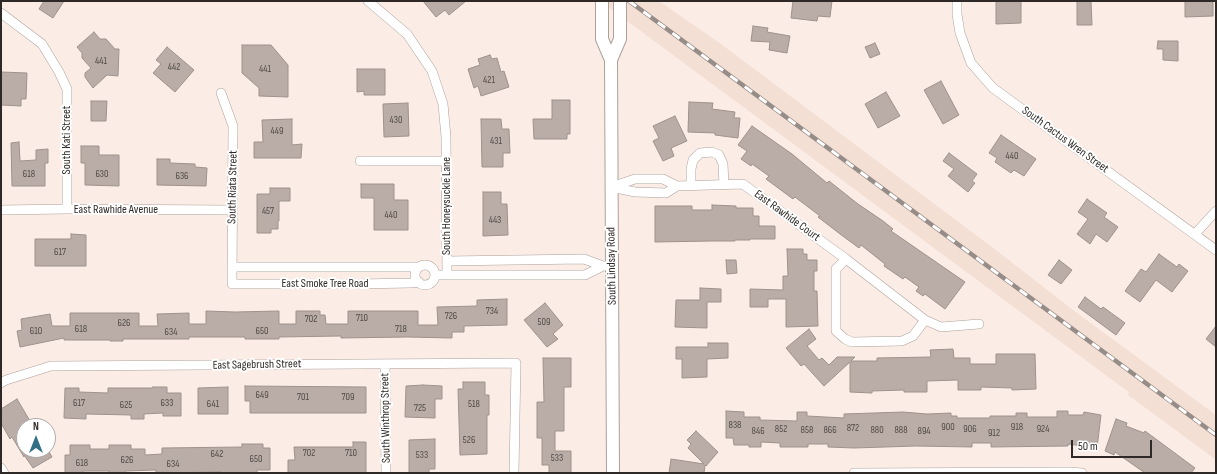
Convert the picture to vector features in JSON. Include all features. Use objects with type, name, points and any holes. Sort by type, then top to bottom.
[{"type":"main road","name":"South Lindsay Road","points":[[602,1],[602,39],[611,60],[611,187],[607,266],[613,473]]},
{"type":"main road","name":"South Lindsay Road","points":[[611,60],[620,39],[620,1]]},
{"type":"street","name":"South Honeysuckle Lane","points":[[368,1],[407,34],[432,72],[444,104],[446,137],[447,275]]},
{"type":"street","name":"South Cactus Wren Street","points":[[956,1],[960,33],[971,63],[993,88],[1216,250]]},
{"type":"street","name":"South Kati Street","points":[[1,13],[42,44],[59,72],[67,89],[67,209]]},
{"type":"street","name":"South Riata Street","points":[[221,93],[233,126],[232,284]]},
{"type":"street","points":[[691,185],[691,169],[693,160],[700,153],[712,152],[719,155],[724,164],[724,185]]},
{"type":"street","points":[[360,161],[446,161]]},
{"type":"street","name":"East Rawhide Court","points":[[611,187],[635,179],[663,179],[677,186]]},
{"type":"street","name":"East Rawhide Court","points":[[611,187],[636,192],[666,193],[677,186],[743,184],[846,259],[925,320],[941,327],[979,324]]},
{"type":"street","name":"East Rawhide Avenue","points":[[1,210],[232,210]]},
{"type":"street","points":[[1195,234],[1216,211]]},
{"type":"street","points":[[447,261],[584,259],[607,266]]},
{"type":"street","points":[[846,259],[836,269],[836,331],[845,339],[852,342],[902,341],[913,336],[925,320]]},
{"type":"street","points":[[425,265],[431,267],[435,275],[435,278],[431,283],[424,284],[419,282],[416,273],[419,267],[425,265]]},
{"type":"street","points":[[435,275],[585,275],[607,266]]},
{"type":"street","points":[[322,267],[322,284]]},
{"type":"street","points":[[358,267],[358,284]]},
{"type":"street","name":"East Smoke Tree Road","points":[[232,268],[419,267]]},
{"type":"street","name":"East Smoke Tree Road","points":[[232,284],[358,284],[419,282]]},
{"type":"street","name":"East Sagebrush Street","points":[[1,383],[6,380],[51,366],[516,363],[514,473]]},
{"type":"street","name":"South Winthrop Street","points":[[385,364],[386,473]]},
{"type":"street","points":[[1,468],[4,473]]},
{"type":"street","points":[[854,473],[1082,473]]},
{"type":"shaded area","points":[[600,1],[659,1],[721,44],[996,250],[1073,310],[1216,415],[1216,460],[1128,395],[1129,392]]},
{"type":"building","points":[[44,1],[64,1],[53,18],[39,9]]},
{"type":"building","points":[[423,1],[466,1],[449,15],[445,10],[436,17]]},
{"type":"building","points":[[793,1],[832,1],[830,17],[818,16],[817,21],[791,18]]},
{"type":"building","points":[[996,1],[1021,1],[1021,23],[996,24]]},
{"type":"building","points":[[1077,1],[1091,1],[1092,25],[1077,25]]},
{"type":"building","points":[[1185,1],[1213,1],[1213,16],[1185,17]]},
{"type":"building","points":[[753,26],[768,28],[767,32],[790,36],[787,53],[769,50],[770,42],[751,41]]},
{"type":"building","points":[[94,32],[100,39],[106,39],[115,49],[119,49],[118,76],[107,75],[93,88],[85,77],[85,73],[91,68],[82,58],[82,53],[77,47]]},
{"type":"building","points":[[1158,41],[1178,41],[1178,61],[1163,60],[1163,49],[1157,49]]},
{"type":"building","points":[[875,43],[880,54],[870,58],[865,47]]},
{"type":"building","points":[[242,45],[271,45],[288,65],[288,97],[259,96],[259,88],[242,73]]},
{"type":"building","points":[[167,47],[194,70],[175,92],[153,73],[161,64],[156,60]]},
{"type":"building","points":[[490,55],[492,59],[497,58],[501,72],[504,71],[509,87],[481,96],[478,86],[474,88],[468,69],[480,65],[478,59]]},
{"type":"building","points":[[357,69],[385,69],[385,95],[364,95],[364,91],[357,92]]},
{"type":"building","points":[[1,72],[27,73],[26,99],[21,99],[21,106],[1,105]]},
{"type":"building","points":[[941,81],[959,115],[943,124],[924,90]]},
{"type":"building","points":[[886,92],[900,116],[878,128],[865,104]]},
{"type":"building","points":[[552,100],[570,100],[570,134],[567,134],[567,139],[534,139],[533,119],[552,119]]},
{"type":"building","points":[[91,101],[107,101],[106,121],[91,121]]},
{"type":"building","points":[[689,102],[713,103],[712,109],[735,112],[734,118],[740,118],[738,138],[715,135],[715,133],[688,132]]},
{"type":"building","points":[[408,103],[409,136],[384,137],[383,104]]},
{"type":"building","points":[[675,116],[687,141],[671,148],[674,156],[663,161],[653,141],[659,138],[653,126]]},
{"type":"building","points":[[292,119],[292,145],[302,144],[301,158],[254,158],[254,142],[263,142],[262,120]]},
{"type":"building","points":[[481,119],[501,119],[502,129],[509,129],[510,153],[503,153],[503,167],[482,167]]},
{"type":"building","points":[[752,126],[792,154],[827,183],[829,181],[858,204],[883,221],[893,229],[891,231],[965,282],[945,309],[925,294],[923,296],[916,291],[919,287],[905,277],[903,279],[884,266],[885,264],[861,245],[859,248],[818,217],[820,216],[795,197],[793,199],[766,179],[769,176],[752,164],[751,166],[741,159],[747,151],[738,145]]},
{"type":"building","points":[[1001,135],[1036,159],[1024,176],[1014,170],[1011,173],[995,162],[997,158],[989,153]]},
{"type":"building","points":[[19,142],[20,161],[36,160],[36,150],[48,149],[48,163],[45,163],[45,186],[12,186],[11,143]]},
{"type":"building","points":[[81,146],[99,146],[99,155],[119,155],[119,186],[85,185],[85,163],[81,163]]},
{"type":"building","points":[[949,153],[977,174],[972,181],[975,183],[968,192],[948,176],[954,169],[943,161]]},
{"type":"building","points":[[157,159],[170,159],[170,163],[195,164],[195,167],[207,168],[206,186],[157,185]]},
{"type":"building","points":[[361,184],[394,184],[394,200],[408,200],[408,230],[374,230],[374,198],[361,198]]},
{"type":"building","points":[[270,188],[290,188],[290,201],[279,201],[278,229],[271,229],[271,233],[257,233],[257,194],[270,194]]},
{"type":"building","points":[[483,192],[501,192],[501,204],[507,204],[508,235],[483,236]]},
{"type":"building","points":[[1087,199],[1107,213],[1104,217],[1118,227],[1107,242],[1096,234],[1090,244],[1077,234],[1088,219],[1078,212]]},
{"type":"building","points":[[712,205],[736,206],[736,208],[753,208],[753,216],[759,216],[759,226],[775,226],[775,239],[655,242],[655,206],[692,206],[692,210],[712,210]]},
{"type":"building","points":[[71,234],[86,235],[86,266],[35,266],[35,239],[71,239]]},
{"type":"building","points":[[787,249],[803,249],[803,254],[807,254],[807,260],[817,260],[817,271],[814,271],[814,291],[817,291],[818,326],[786,327],[786,299],[768,299],[768,307],[750,307],[750,289],[783,290],[783,276],[788,276]]},
{"type":"building","points":[[1159,254],[1177,267],[1179,264],[1188,271],[1172,292],[1156,280],[1140,302],[1125,291],[1141,269],[1146,272]]},
{"type":"building","points":[[726,260],[736,260],[737,273],[727,274]]},
{"type":"building","points":[[1059,260],[1072,270],[1061,284],[1048,275]]},
{"type":"building","points":[[700,288],[721,289],[721,302],[707,302],[707,328],[675,327],[676,300],[700,300]]},
{"type":"building","points":[[1085,297],[1101,309],[1103,307],[1125,323],[1116,335],[1078,307]]},
{"type":"building","points":[[507,299],[507,325],[464,326],[464,332],[452,332],[452,338],[341,338],[341,336],[245,339],[245,337],[189,337],[189,339],[123,339],[123,341],[110,341],[64,340],[64,338],[20,347],[17,331],[22,330],[21,319],[50,314],[52,326],[70,326],[70,313],[139,313],[139,326],[158,326],[157,314],[189,313],[189,324],[206,324],[206,311],[279,311],[279,324],[296,324],[296,311],[320,311],[320,315],[325,315],[326,324],[348,324],[348,311],[418,311],[418,325],[438,325],[437,307],[477,306],[477,300]]},
{"type":"building","points":[[545,303],[563,325],[553,334],[558,339],[547,347],[524,320]]},
{"type":"building","points":[[1216,326],[1216,347],[1206,339]]},
{"type":"building","points":[[809,329],[816,339],[807,346],[819,360],[822,358],[829,365],[837,357],[855,357],[851,361],[877,361],[877,358],[931,357],[930,350],[953,349],[954,358],[970,358],[970,364],[996,364],[996,354],[1035,354],[1036,389],[1012,390],[1012,388],[981,387],[981,390],[958,390],[958,380],[927,381],[927,392],[904,392],[904,390],[872,391],[872,393],[850,392],[850,362],[824,386],[804,364],[801,366],[786,348]]},
{"type":"building","points":[[708,343],[728,343],[728,358],[707,359],[707,377],[682,378],[682,359],[676,359],[676,347],[708,347]]},
{"type":"building","points":[[543,358],[571,358],[571,387],[564,387],[564,431],[555,431],[555,451],[571,451],[571,473],[549,473],[549,465],[542,465],[542,438],[537,438],[537,402],[544,402]]},
{"type":"building","points":[[463,382],[485,382],[485,395],[489,395],[489,415],[487,415],[487,454],[460,455],[458,389],[463,389]]},
{"type":"building","points":[[245,386],[366,387],[366,413],[250,413],[250,401],[245,401]]},
{"type":"building","points":[[406,386],[442,386],[442,399],[435,399],[435,418],[405,417]]},
{"type":"building","points":[[167,387],[167,393],[181,393],[181,416],[163,416],[163,413],[144,414],[144,419],[131,419],[131,415],[86,414],[86,419],[64,418],[65,388],[79,388],[79,392],[108,393],[108,388]]},
{"type":"building","points":[[228,387],[228,414],[198,414],[198,388]]},
{"type":"building","points":[[17,399],[28,418],[16,418],[16,444],[12,437],[10,439],[1,423],[1,409]]},
{"type":"building","points":[[726,411],[744,412],[744,417],[760,417],[760,420],[797,421],[797,412],[807,412],[807,416],[844,418],[844,414],[903,412],[927,414],[951,413],[951,416],[957,416],[957,418],[1016,416],[1016,413],[1027,413],[1027,417],[1057,417],[1057,411],[1068,411],[1068,415],[1083,415],[1084,412],[1101,415],[1097,448],[1090,445],[1090,447],[1068,444],[1068,446],[991,447],[991,443],[972,443],[972,447],[916,446],[854,448],[828,447],[828,444],[808,444],[808,447],[780,447],[780,443],[761,442],[761,447],[749,447],[749,445],[734,445],[733,438],[726,438]]},
{"type":"building","points":[[1116,419],[1127,423],[1126,426],[1144,433],[1145,431],[1195,468],[1191,473],[1145,473],[1115,452],[1114,455],[1105,451]]},
{"type":"building","points":[[696,431],[718,452],[706,466],[705,465],[704,473],[669,473],[671,459],[704,464],[688,448],[691,444],[687,440]]},
{"type":"building","points":[[435,439],[435,469],[429,469],[429,473],[409,473],[409,440]]},
{"type":"building","points":[[353,442],[366,442],[366,473],[288,473],[288,460],[295,460],[294,447],[353,447]]},
{"type":"building","points":[[242,444],[263,444],[263,448],[270,448],[270,470],[257,470],[257,473],[156,473],[156,470],[125,471],[125,473],[109,473],[109,471],[83,471],[83,473],[65,473],[65,455],[70,455],[70,445],[90,445],[90,449],[109,449],[109,445],[131,445],[131,449],[145,449],[145,455],[162,454],[162,448],[242,447]]},
{"type":"building","points":[[26,458],[50,458],[33,468]]},
{"type":"railway","points":[[629,1],[1216,435]]}]
